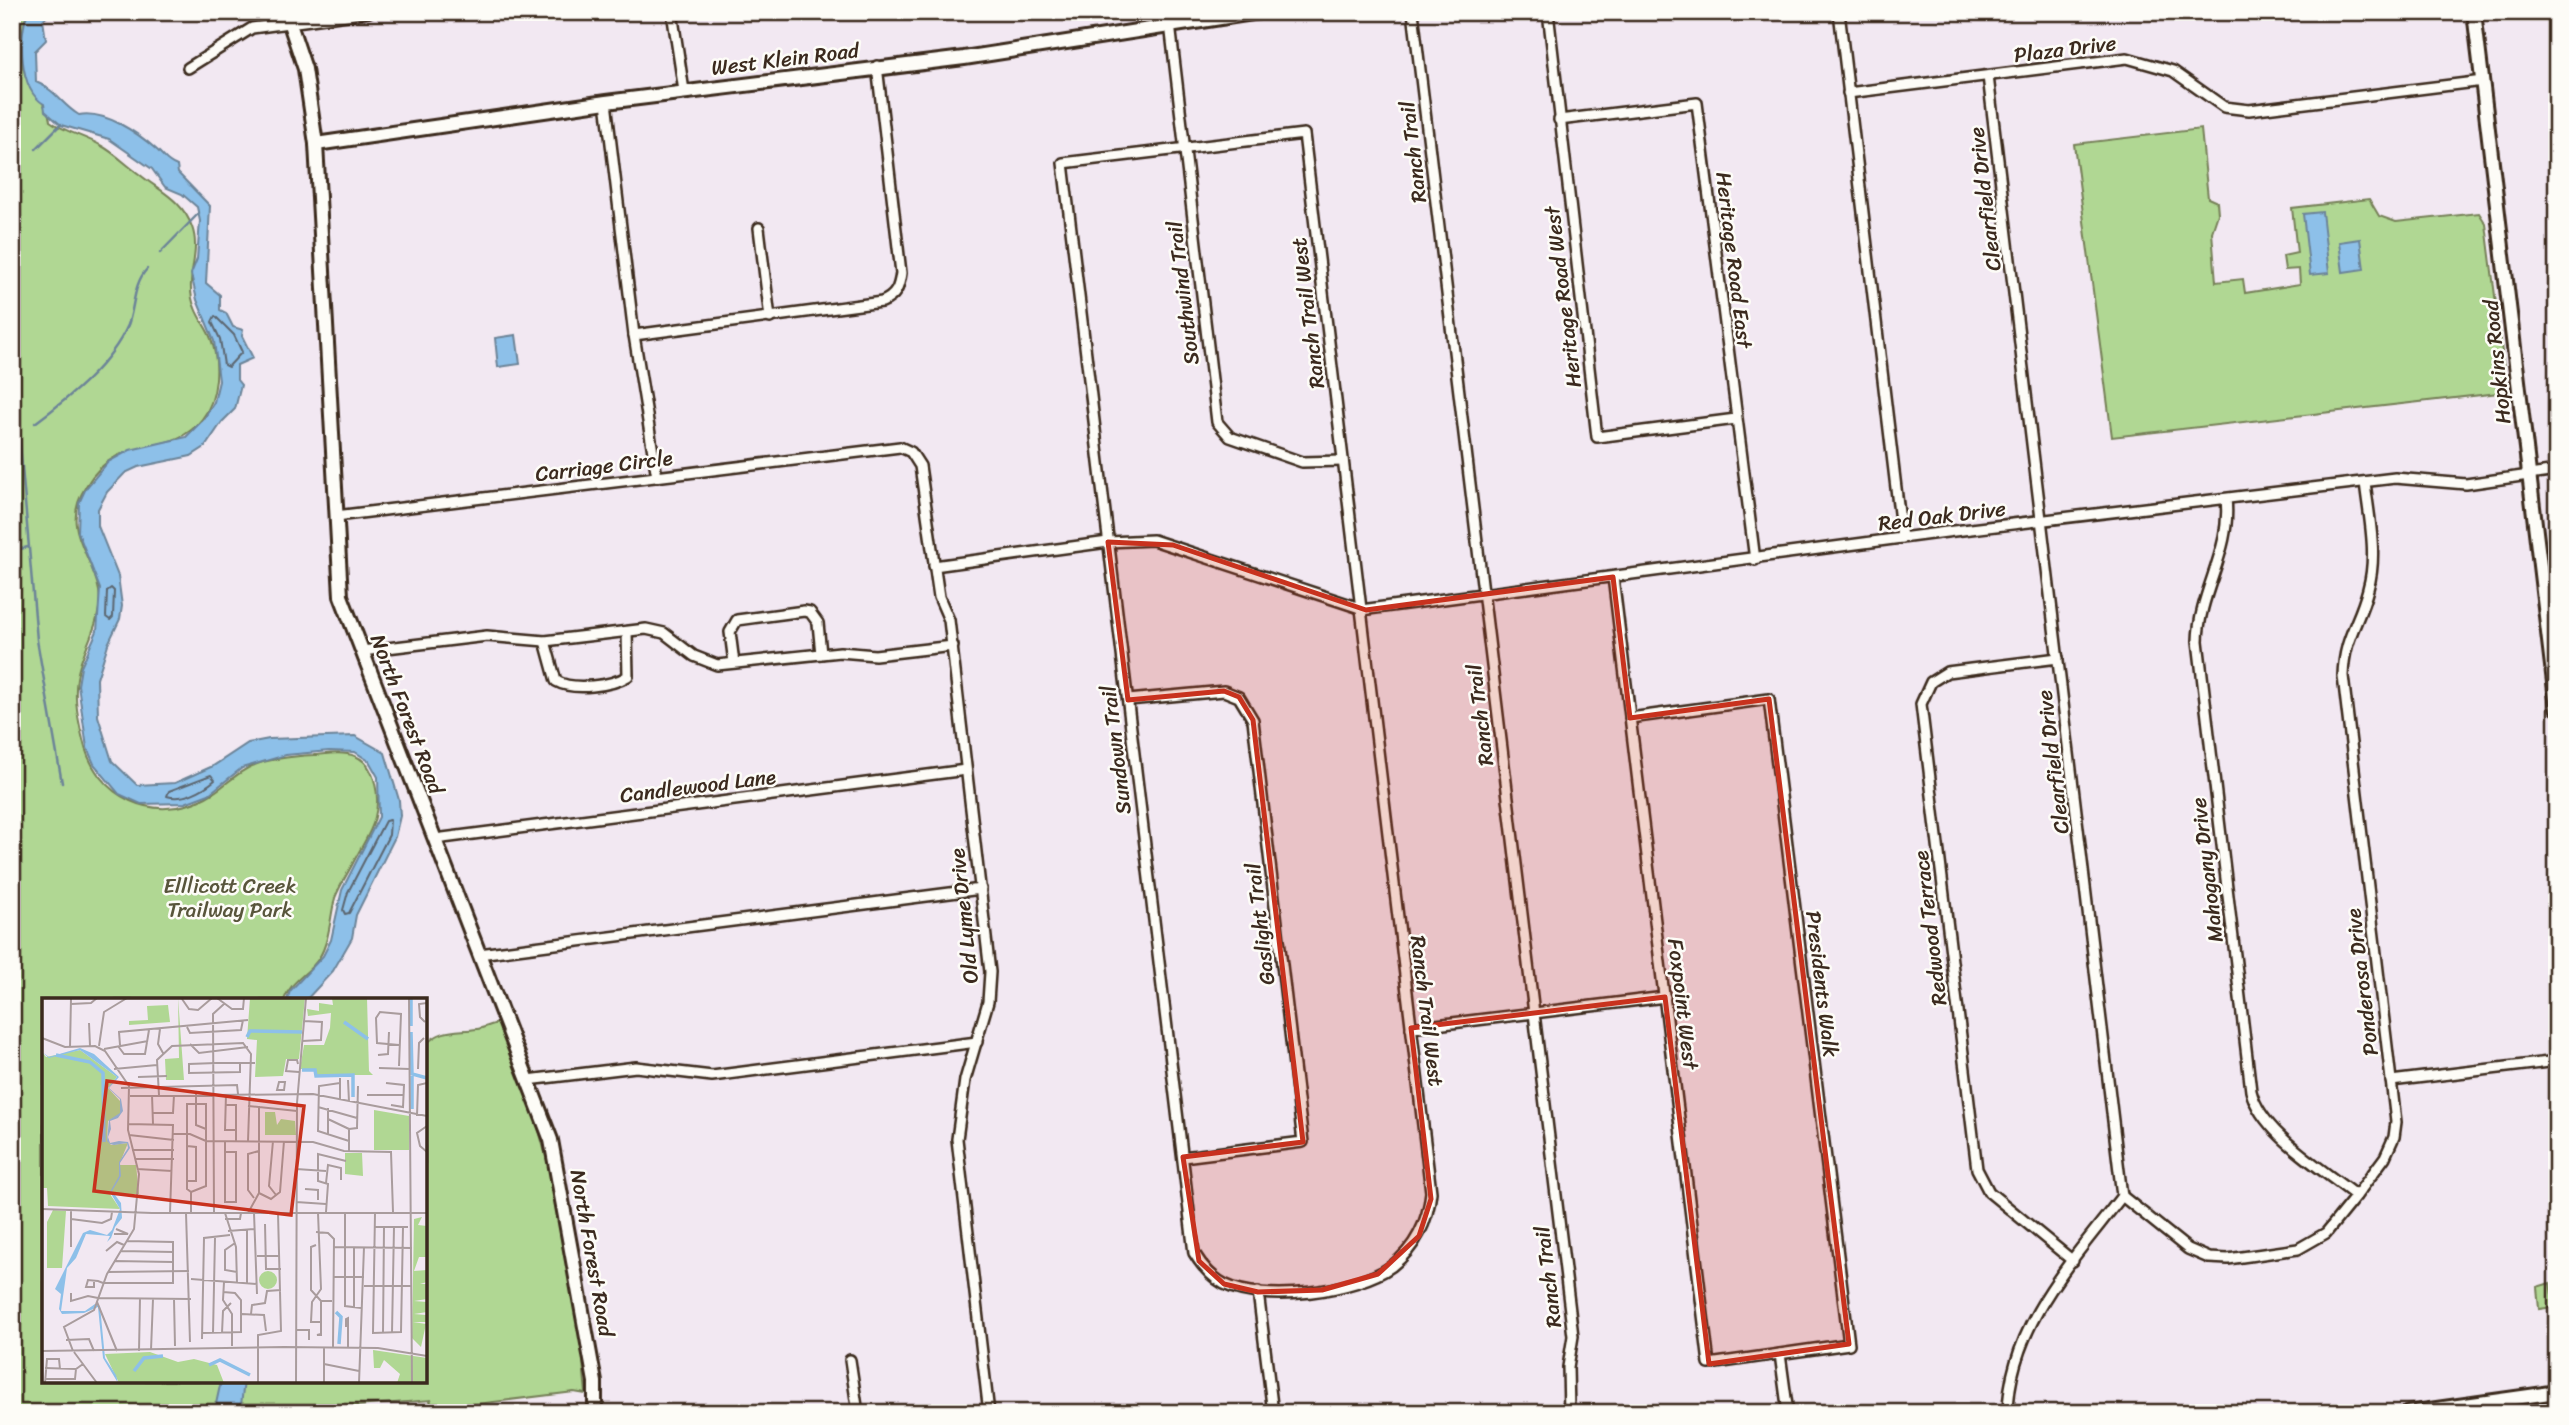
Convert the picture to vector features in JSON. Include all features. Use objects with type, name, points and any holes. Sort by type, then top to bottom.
[{"type":"street","name":"North Forest Road","points":[[280,12],[290,24],[309,85],[316,144],[341,596],[551,1140],[595,1382],[595,1413]]},
{"type":"street","points":[[188,68],[252,28],[369,12]]},
{"type":"street","points":[[672,12],[684,92]]},
{"type":"street","name":"West Klein Road","points":[[316,144],[877,66],[964,58],[1259,12]]},
{"type":"street","name":"Ranch Trail","points":[[1413,12],[1573,1336],[1568,1367],[1569,1413]]},
{"type":"street","name":"Heritage Road West","points":[[1549,12],[1559,120],[1597,437],[1736,419]]},
{"type":"street","points":[[1839,12],[1902,538]]},
{"type":"street","name":"Hopkins Road","points":[[2474,12],[2557,708]]},
{"type":"street","name":"Southwind Trail","points":[[1170,24],[1215,412],[1220,428],[1230,437],[1302,462],[1343,461]]},
{"type":"street","name":"Plaza Drive","points":[[1848,93],[2127,58],[2173,71],[2224,107],[2249,110],[2483,81]]},
{"type":"street","points":[[634,335],[882,303],[898,289],[901,273],[877,66]]},
{"type":"street","name":"Clearfield Drive","points":[[1988,76],[2122,1196]]},
{"type":"street","points":[[606,102],[634,335],[657,477]]},
{"type":"street","name":"Heritage Road East","points":[[1559,120],[1697,103],[1755,560]]},
{"type":"street","name":"Ranch Trail West","points":[[1183,149],[1304,134],[1431,1192],[1419,1236],[1400,1259],[1364,1281],[1322,1290],[1258,1292]]},
{"type":"street","name":"Sundown Trail","points":[[1183,149],[1063,163],[1195,1253],[1207,1271],[1224,1283],[1258,1292]]},
{"type":"street","points":[[759,228],[770,318]]},
{"type":"street","name":"Old Lyme Drive","points":[[877,450],[906,449],[920,466],[934,566],[953,646],[990,990],[965,1080],[957,1139],[989,1413]]},
{"type":"street","name":"Carriage Circle","points":[[336,516],[877,450]]},
{"type":"street","name":"Red Oak Drive","points":[[934,566],[1140,539],[1173,545],[1360,609],[1755,560],[1902,538],[2395,478],[2466,484],[2557,471]]},
{"type":"street","name":"Ponderosa Drive","points":[[2122,1196],[2188,1249],[2223,1259],[2298,1249],[2326,1233],[2385,1157],[2394,1137],[2396,1122],[2343,676],[2345,648],[2368,589],[2374,553],[2365,482]]},
{"type":"street","name":"Mahogany Drive","points":[[2226,499],[2229,520],[2225,541],[2200,613],[2198,641],[2250,1091],[2255,1106],[2270,1127],[2356,1196]]},
{"type":"street","name":"Foxpoint West","points":[[1613,577],[1709,1364],[1780,1354]]},
{"type":"street","points":[[734,663],[730,632],[737,620],[804,611],[810,612],[818,623],[821,654]]},
{"type":"street","points":[[362,651],[487,636],[545,641],[656,630],[704,662],[717,665],[840,652],[875,655],[953,646]]},
{"type":"street","points":[[545,641],[556,681],[570,687],[620,681],[628,676],[630,667],[626,632]]},
{"type":"street","name":"Redwood Terrace","points":[[2058,659],[1947,672],[1931,682],[1921,704],[1977,1169],[1989,1192],[2073,1261]]},
{"type":"street","name":"Gaslight Trail","points":[[1128,700],[1224,691],[1245,703],[1253,720],[1303,1142],[1183,1157]]},
{"type":"street","name":"Presidents Walk","points":[[1630,719],[1769,699],[1849,1344],[1780,1354]]},
{"type":"street","name":"Candlewood Lane","points":[[435,839],[966,770]]},
{"type":"street","points":[[479,954],[981,889]]},
{"type":"street","points":[[1412,1028],[1665,997]]},
{"type":"street","points":[[528,1080],[636,1067],[712,1076],[977,1042]]},
{"type":"street","points":[[2391,1081],[2557,1061]]},
{"type":"street","points":[[2008,1413],[2012,1373],[2026,1334],[2050,1290],[2122,1196]]},
{"type":"street","points":[[1258,1292],[1273,1413]]},
{"type":"street","points":[[1780,1354],[1788,1413]]},
{"type":"street","points":[[850,1360],[858,1413]]},
{"type":"street","points":[[2408,1413],[2557,1392]]},
{"type":"highlighted area","points":[[1108,542],[1173,545],[1366,610],[1613,577],[1630,718],[1769,699],[1849,1344],[1709,1364],[1665,997],[1411,1028],[1431,1199],[1419,1236],[1378,1274],[1322,1290],[1258,1292],[1224,1284],[1199,1261],[1183,1157],[1303,1142],[1253,720],[1239,697],[1224,691],[1128,700]]},
{"type":"green space","name":"Elllicott Creek Trailway Park","points":[[12,12],[28,12],[22,38],[23,67],[50,121],[110,152],[169,196],[188,218],[195,237],[192,298],[211,339],[216,359],[214,391],[202,419],[190,431],[176,439],[129,451],[114,458],[99,469],[79,501],[76,528],[95,577],[100,601],[97,620],[80,665],[76,684],[79,721],[90,760],[100,777],[114,791],[130,801],[148,807],[167,808],[186,805],[206,797],[259,763],[290,757],[345,754],[355,756],[368,766],[375,782],[377,801],[371,828],[335,898],[323,951],[315,964],[291,987],[285,998],[42,998],[42,1383],[427,1383],[427,1043],[443,1033],[499,1023],[536,1120],[556,1197],[574,1296],[586,1394],[574,1392],[428,1410],[431,1400],[269,1413],[12,1413]]},
{"type":"green space","points":[[2201,129],[2208,198],[2217,202],[2218,214],[2212,232],[2216,282],[2243,279],[2245,293],[2300,284],[2299,269],[2285,270],[2283,256],[2297,253],[2292,208],[2369,199],[2379,216],[2396,222],[2479,213],[2486,224],[2507,392],[2112,437],[2074,144]]},
{"type":"green space","points":[[2550,1283],[2554,1307],[2539,1309],[2537,1287]]},
{"type":"water","points":[[28,12],[52,12],[43,20],[46,40],[35,51],[36,82],[49,89],[79,115],[89,114],[110,119],[140,137],[177,166],[178,173],[210,206],[206,283],[220,295],[220,310],[226,313],[233,327],[243,330],[242,336],[253,358],[237,365],[237,380],[241,385],[235,409],[222,422],[205,447],[191,456],[138,467],[125,473],[107,492],[98,509],[98,526],[118,576],[122,606],[120,619],[108,644],[97,679],[98,716],[112,761],[137,785],[175,783],[213,766],[248,743],[269,739],[355,736],[385,753],[399,800],[400,816],[395,837],[356,915],[352,938],[333,971],[308,998],[288,998],[290,991],[323,956],[331,940],[342,890],[379,817],[378,777],[369,761],[355,752],[329,751],[286,755],[242,768],[209,794],[185,803],[141,804],[119,794],[94,764],[87,748],[78,685],[81,667],[97,631],[100,589],[78,532],[79,503],[86,488],[108,462],[130,450],[186,437],[204,419],[214,402],[219,381],[214,341],[197,300],[191,274],[197,259],[200,221],[197,207],[182,194],[165,187],[152,169],[109,139],[61,125],[45,111],[44,104],[36,97],[25,75],[22,48]]},
{"type":"water","points":[[2322,212],[2329,273],[2310,275],[2303,214]]},
{"type":"water","points":[[2360,239],[2364,269],[2343,272],[2339,242]]},
{"type":"water","points":[[516,335],[520,364],[498,367],[495,338]]},
{"type":"water","points":[[221,1383],[244,1383],[240,1413],[214,1413]]},
{"type":"waterway","points":[[36,149],[61,124]]},
{"type":"waterway","points":[[160,253],[199,213]]},
{"type":"waterway","points":[[35,423],[75,392],[111,354],[128,325],[137,288],[147,269]]},
{"type":"waterway","points":[[12,352],[37,640],[62,783]]},
{"type":"waterway","points":[[12,551],[28,547]]}]
